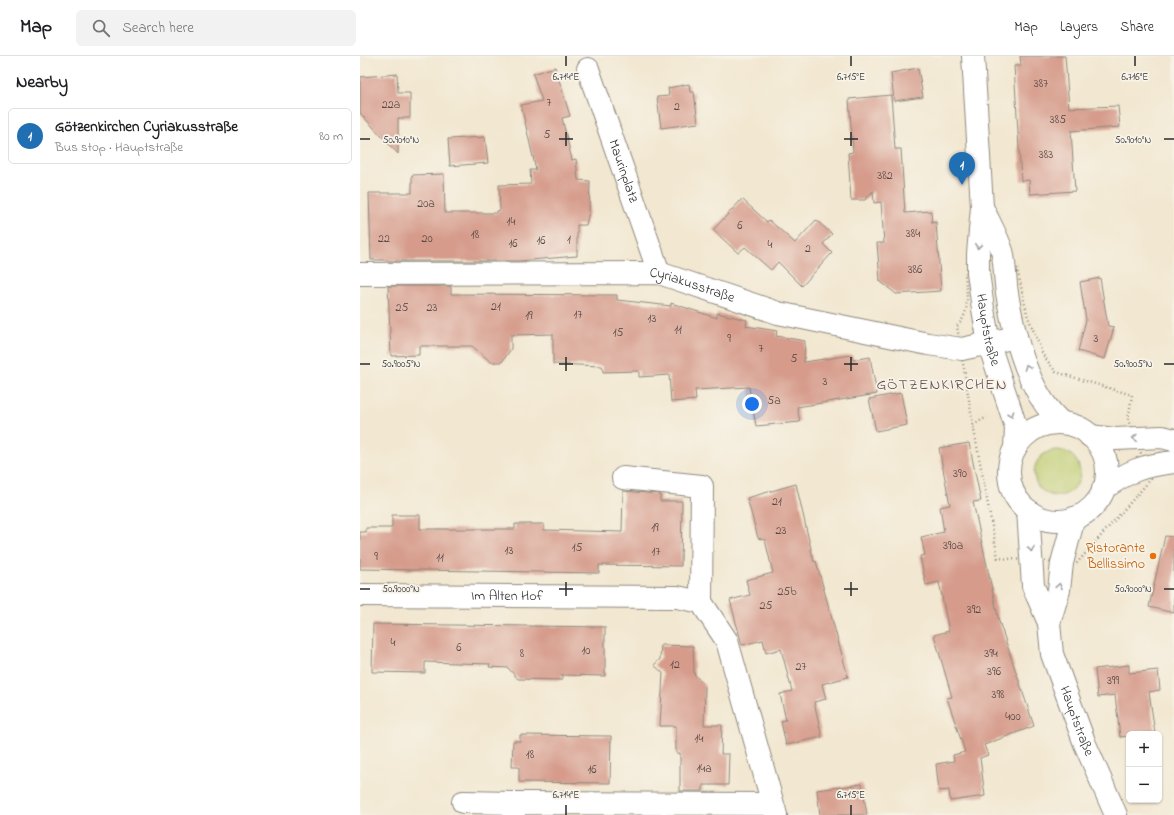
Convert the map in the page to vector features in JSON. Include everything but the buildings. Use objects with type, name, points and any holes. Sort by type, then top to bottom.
[{"type":"street","name":"Hauptstraße","points":[[973,56],[982,208],[978,272],[989,344],[1016,427],[1015,448],[1009,468],[1012,488],[1018,501],[1028,510],[1045,519],[1064,520],[1074,518],[1086,511],[1096,502],[1103,489],[1106,470],[1105,460],[1102,451],[1090,436],[1082,430],[1062,423],[1053,423],[1035,429],[1020,440],[1015,448]]},
{"type":"street","name":"Maurinplatz","points":[[588,70],[659,273]]},
{"type":"street","name":"Hauptstraße","points":[[982,208],[1002,252],[1010,312],[1016,337],[1035,386],[1050,413],[1062,423]]},
{"type":"street","name":"Cyriakusstraße","points":[[360,274],[659,273],[778,313],[928,344],[962,349],[1016,337]]},
{"type":"street","points":[[1090,436],[1114,438],[1162,437],[1174,440]]},
{"type":"street","points":[[1103,489],[1126,473],[1146,466],[1174,462]]},
{"type":"street","points":[[463,802],[514,809],[774,810],[726,641],[701,602],[702,486],[623,478]]},
{"type":"street","name":"Hauptstraße","points":[[1028,510],[1033,586],[1049,623],[1052,654],[1085,744],[1116,815]]},
{"type":"street","name":"Hauptstraße","points":[[1049,623],[1059,590],[1062,563],[1074,518]]},
{"type":"street","name":"Im Alten Hof","points":[[360,595],[677,597],[701,602]]},
{"type":"path","points":[[1017,268],[1027,314],[1043,355],[1056,372],[1132,395]]},
{"type":"path","points":[[965,273],[967,311],[963,320],[957,326],[962,349],[973,425],[998,558]]},
{"type":"path","points":[[1076,564],[1151,479]]},
{"type":"green space","points":[[1057,450],[1070,454],[1076,460],[1080,473],[1076,486],[1070,492],[1057,496],[1044,492],[1038,486],[1034,473],[1038,460],[1044,454]]},
{"type":"place","name":"Götzenkirchen Cyriakusstraße","points":[[962,185]]},
{"type":"place","name":"Ristorante Bellissimo","points":[[1153,556]]},
{"type":"district","name":"GÖTZENKIRCHEN","points":[[942,385]]}]
